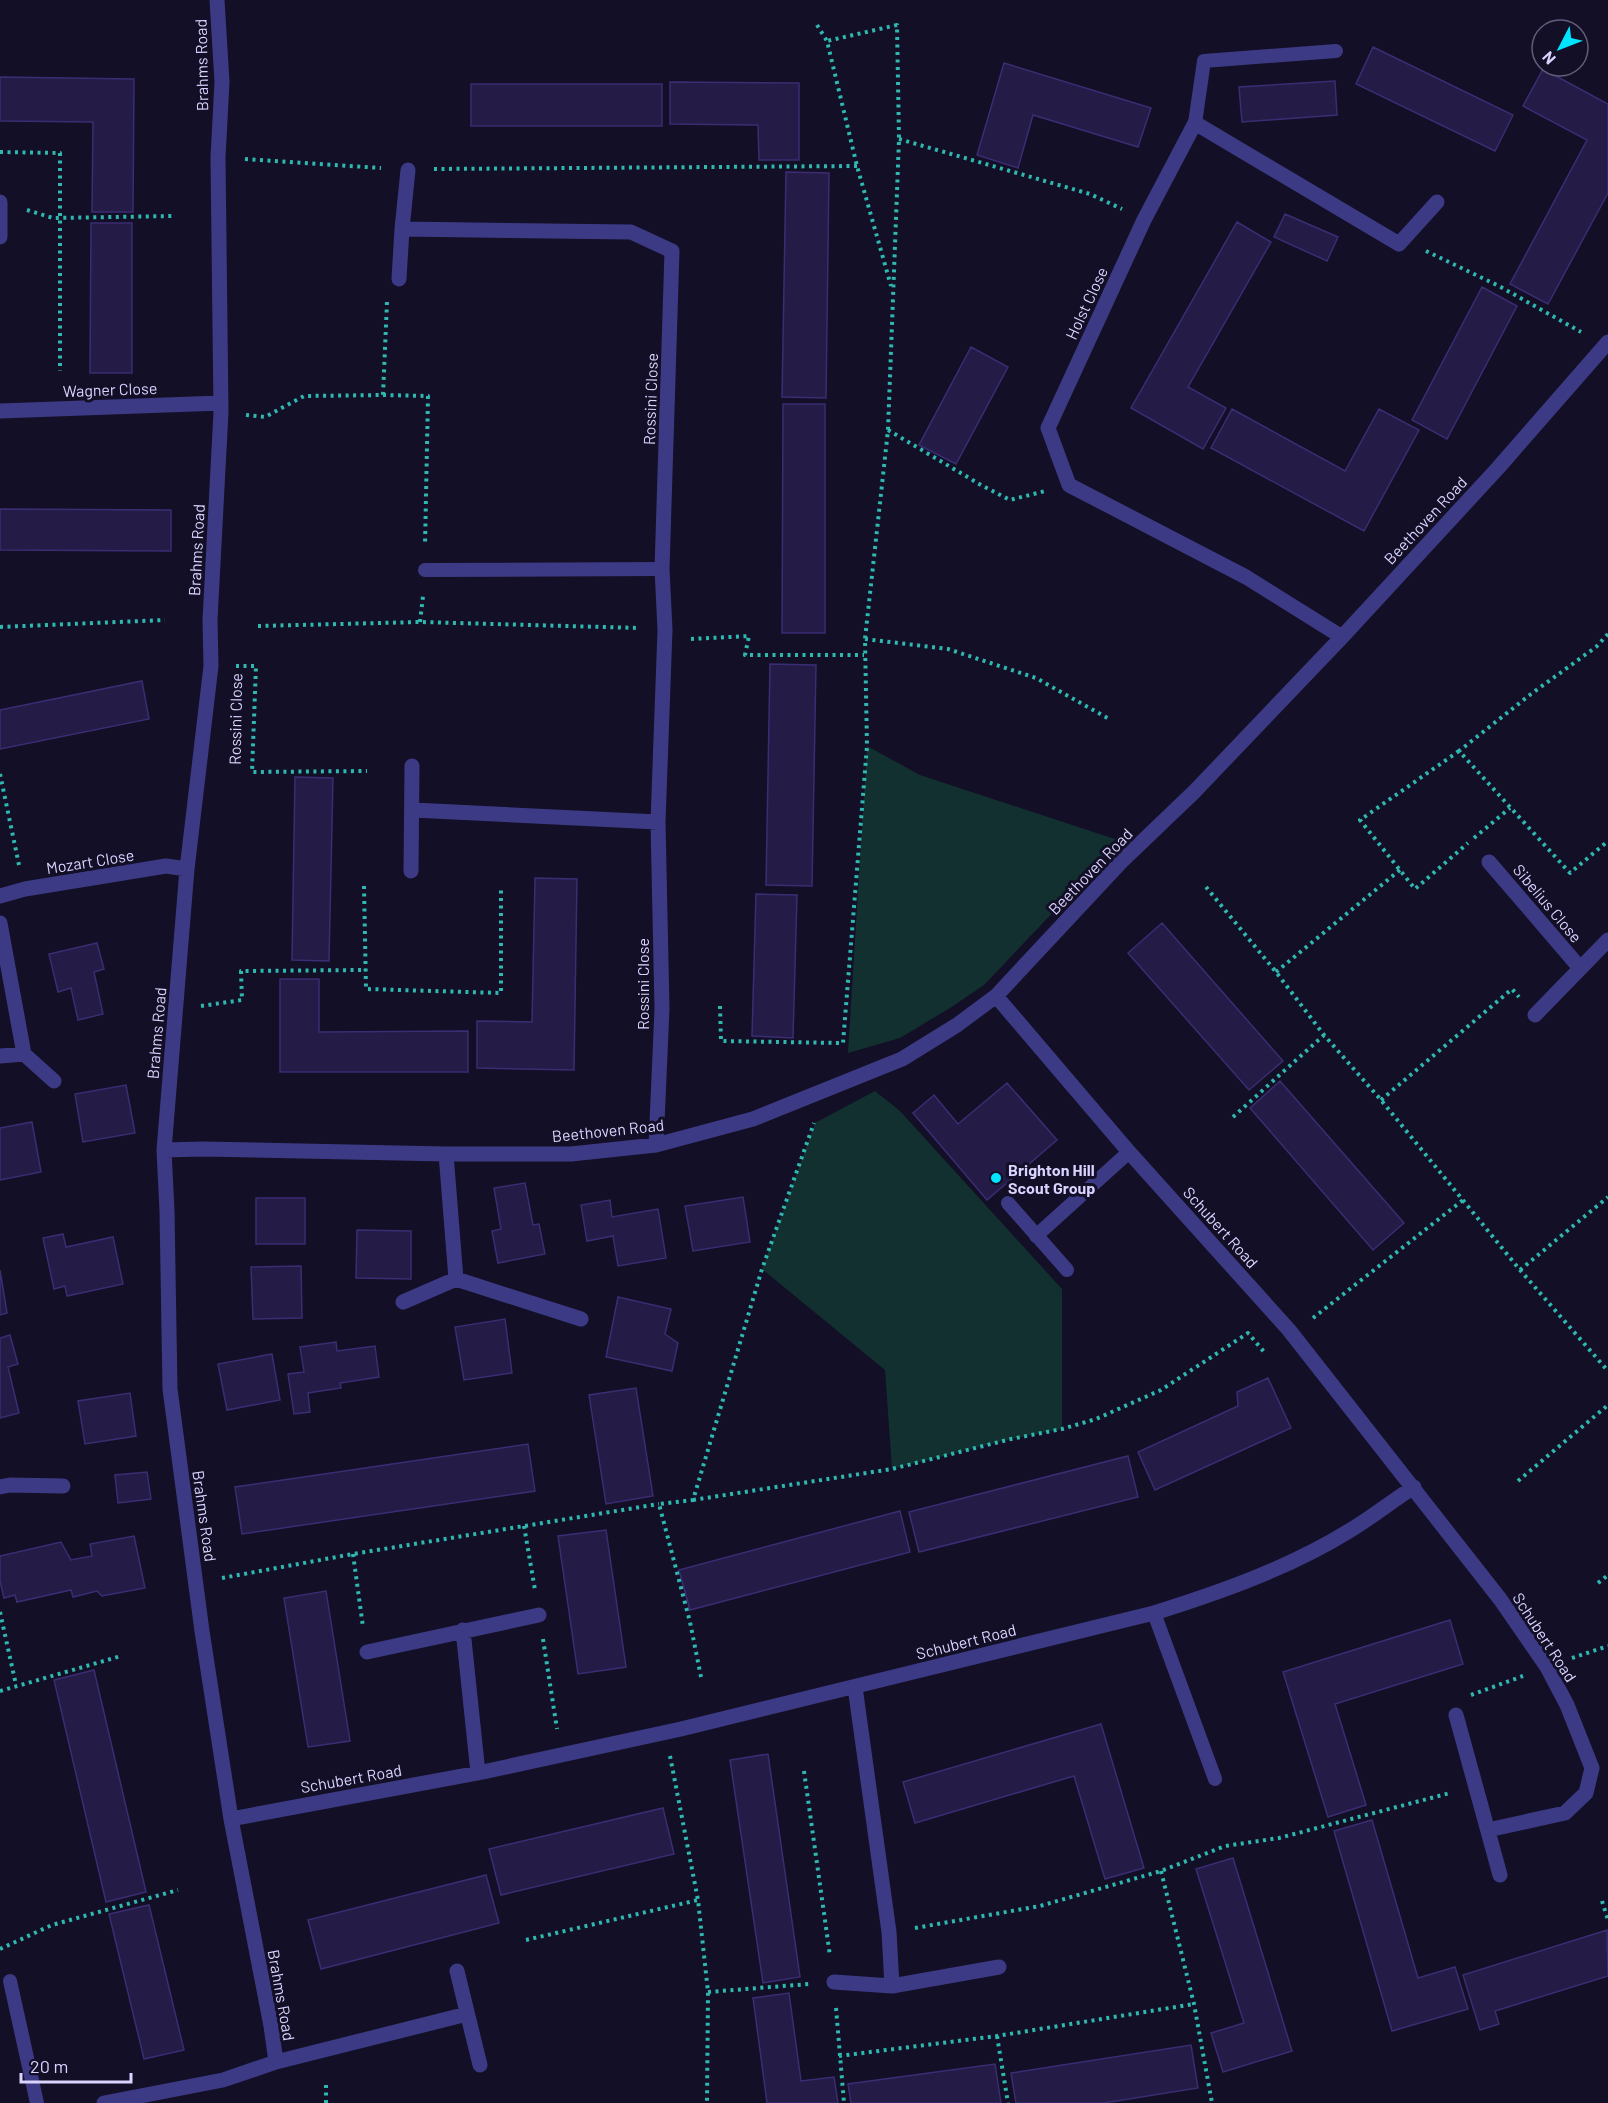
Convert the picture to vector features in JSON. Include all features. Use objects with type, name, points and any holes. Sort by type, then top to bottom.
[{"type":"street","name":"Brahms Road","points":[[217,0],[222,82],[218,157],[221,404],[210,620],[211,666],[187,868],[164,1150],[170,1389],[202,1631],[231,1819],[276,2062]]},
{"type":"street","name":"Holst Close","points":[[1069,485],[1048,428],[1144,220],[1195,123]]},
{"type":"street","points":[[1195,123],[1399,244],[1437,202]]},
{"type":"street","points":[[399,279],[408,170]]},
{"type":"street","points":[[0,202],[0,237]]},
{"type":"street","name":"Rossini Close","points":[[402,229],[631,232],[672,251],[662,569],[664,630],[658,822],[662,1009],[656,1145]]},
{"type":"street","name":"Beethoven Road","points":[[164,1150],[571,1155],[656,1145],[753,1119],[890,1065],[957,1025],[996,996],[1123,860],[1194,792],[1342,637],[1498,468],[1607,344]]},
{"type":"street","name":"Wagner Close","points":[[0,411],[221,404]]},
{"type":"street","points":[[1069,485],[1246,577],[1342,637]]},
{"type":"street","points":[[411,871],[412,766]]},
{"type":"street","points":[[412,810],[658,822]]},
{"type":"street","name":"Sibelius Close","points":[[1489,862],[1580,968]]},
{"type":"street","name":"Mozart Close","points":[[0,896],[25,889],[166,866],[187,868]]},
{"type":"street","points":[[0,923],[24,1054],[54,1081]]},
{"type":"street","name":"Sibelius Close","points":[[1535,1015],[1608,940]]},
{"type":"street","name":"Schubert Road","points":[[996,996],[1129,1152],[1289,1330],[1500,1599],[1547,1667],[1567,1705],[1592,1768],[1586,1793],[1565,1813],[1488,1830]]},
{"type":"street","points":[[0,1056],[24,1054]]},
{"type":"street","points":[[446,1154],[456,1279]]},
{"type":"street","points":[[403,1302],[456,1279],[581,1319]]},
{"type":"street","points":[[0,1487],[10,1485],[63,1486]]},
{"type":"street","name":"Schubert Road","points":[[231,1819],[478,1773],[681,1729],[1154,1613],[1225,1591],[1296,1559],[1349,1531],[1413,1487]]},
{"type":"street","points":[[367,1652],[463,1630],[539,1616]]},
{"type":"street","points":[[463,1630],[478,1773]]},
{"type":"street","points":[[855,1687],[889,1932],[892,1986]]},
{"type":"street","points":[[1456,1715],[1500,1875]]},
{"type":"street","points":[[834,1982],[892,1986],[999,1967]]},
{"type":"street","points":[[457,1971],[480,2064]]},
{"type":"street","name":"Brahms Road","points":[[104,2103],[223,2080],[276,2062],[467,2014]]},
{"type":"lane","points":[[1195,123],[1204,61],[1336,51]]},
{"type":"lane","points":[[425,570],[662,569]]},
{"type":"lane","points":[[1036,1236],[1129,1152]]},
{"type":"lane","points":[[1008,1203],[1066,1270]]},
{"type":"lane","points":[[1154,1613],[1215,1779]]},
{"type":"lane","points":[[10,1981],[37,2103]]},
{"type":"path","points":[[817,25],[827,41],[857,166],[892,290]]},
{"type":"path","points":[[720,1006],[721,1041],[843,1043],[867,746],[865,639],[888,430],[899,139],[897,25],[827,41]]},
{"type":"path","points":[[899,139],[1090,194],[1144,220]]},
{"type":"path","points":[[0,152],[60,153],[60,371]]},
{"type":"path","points":[[272,161],[408,170],[857,166]]},
{"type":"path","points":[[0,202],[53,218],[173,216]]},
{"type":"path","points":[[1399,244],[1425,251],[1499,286],[1607,344]]},
{"type":"path","points":[[383,395],[387,294],[399,279]]},
{"type":"path","points":[[265,417],[304,396],[428,396],[425,570]]},
{"type":"path","points":[[888,430],[1010,500],[1069,485]]},
{"type":"path","points":[[0,627],[165,620]]},
{"type":"path","points":[[258,626],[420,622],[643,628]]},
{"type":"path","points":[[1510,808],[1415,888],[1360,820],[1459,751],[1531,694],[1596,647],[1608,634]]},
{"type":"path","points":[[686,639],[749,636],[745,655],[864,655]]},
{"type":"path","points":[[865,639],[948,650],[1036,678],[1112,720]]},
{"type":"path","name":"Rossini Close","points":[[211,666],[256,666],[252,772],[367,771]]},
{"type":"path","points":[[1459,751],[1570,873],[1608,841]]},
{"type":"path","points":[[0,774],[25,889]]},
{"type":"path","points":[[1276,972],[1401,869]]},
{"type":"path","points":[[364,886],[366,989],[501,993],[501,890]]},
{"type":"path","points":[[1206,887],[1324,1035],[1381,1100],[1520,1270],[1608,1371]]},
{"type":"path","points":[[176,1010],[242,1000],[241,971],[366,970]]},
{"type":"path","points":[[1381,1100],[1512,989],[1535,1015]]},
{"type":"path","points":[[1233,1117],[1324,1035]]},
{"type":"path","points":[[693,1500],[762,1269],[815,1123]]},
{"type":"path","points":[[1520,1270],[1608,1197]]},
{"type":"path","points":[[1309,1321],[1463,1200]]},
{"type":"path","points":[[214,1579],[659,1504],[892,1469],[1096,1419],[1161,1390],[1248,1333],[1265,1353]]},
{"type":"path","points":[[1518,1481],[1608,1406]]},
{"type":"path","points":[[659,1504],[690,1622],[700,1677]]},
{"type":"path","points":[[353,1554],[367,1652]]},
{"type":"path","points":[[1598,1583],[1608,1575]]},
{"type":"path","points":[[0,1612],[16,1685]]},
{"type":"path","points":[[0,1691],[121,1656]]},
{"type":"path","points":[[669,1750],[698,1900],[708,1992],[708,2103]]},
{"type":"path","points":[[804,1771],[834,1982],[844,2103]]},
{"type":"path","points":[[889,1932],[1040,1906],[1161,1871],[1225,1846],[1279,1838],[1474,1787]]},
{"type":"path","points":[[1161,1871],[1194,2004],[1212,2103]]},
{"type":"path","points":[[0,1949],[52,1924],[178,1890]]},
{"type":"path","points":[[526,1940],[698,1900]]},
{"type":"path","points":[[1602,1901],[1608,1920]]},
{"type":"path","points":[[708,1992],[834,1982]]},
{"type":"path","points":[[839,2056],[997,2036],[1194,2004]]},
{"type":"path","points":[[997,2036],[1008,2103]]},
{"type":"path","points":[[326,2084],[326,2103]]},
{"type":"green space","points":[[867,746],[920,775],[1121,841],[984,985],[900,1038],[848,1053]]},
{"type":"green space","points":[[875,1091],[900,1111],[1062,1289],[1062,1429],[1011,1439],[892,1469],[885,1370],[762,1269],[815,1123]]},
{"type":"building","points":[[1373,47],[1513,115],[1495,151],[1356,84]]},
{"type":"building","points":[[1004,63],[1151,108],[1138,147],[1033,115],[1018,168],[977,155]]},
{"type":"building","points":[[0,77],[134,79],[133,212],[92,212],[93,122],[0,121]]},
{"type":"building","points":[[1538,78],[1560,78],[1608,104],[1608,193],[1548,304],[1510,284],[1587,140],[1523,106]]},
{"type":"building","points":[[1335,81],[1337,115],[1242,122],[1239,87]]},
{"type":"building","points":[[670,82],[799,83],[799,160],[759,160],[758,125],[670,124]]},
{"type":"building","points":[[471,84],[662,84],[662,126],[471,126]]},
{"type":"building","points":[[786,172],[829,173],[826,398],[782,397]]},
{"type":"building","points":[[1285,214],[1338,237],[1327,261],[1274,237]]},
{"type":"building","points":[[1237,222],[1271,242],[1188,387],[1226,408],[1203,449],[1131,408]]},
{"type":"building","points":[[91,223],[132,223],[132,373],[90,373]]},
{"type":"building","points":[[1482,287],[1517,306],[1447,439],[1412,420]]},
{"type":"building","points":[[971,347],[1008,367],[956,464],[919,445]]},
{"type":"building","points":[[783,404],[825,404],[825,633],[782,633]]},
{"type":"building","points":[[1232,409],[1345,471],[1379,409],[1419,430],[1364,531],[1211,448]]},
{"type":"building","points":[[0,509],[171,510],[171,551],[0,550]]},
{"type":"building","points":[[770,664],[816,665],[812,886],[766,885]]},
{"type":"building","points":[[142,681],[149,719],[0,749],[0,710]]},
{"type":"building","points":[[295,777],[333,778],[329,961],[292,960]]},
{"type":"building","points":[[535,878],[577,879],[574,1070],[477,1068],[477,1021],[532,1022]]},
{"type":"building","points":[[756,894],[797,895],[793,1038],[752,1036]]},
{"type":"building","points":[[1162,923],[1283,1061],[1249,1090],[1128,953]]},
{"type":"building","points":[[97,943],[104,969],[94,972],[103,1014],[78,1020],[71,988],[58,992],[49,954]]},
{"type":"building","points":[[280,979],[319,979],[319,1032],[468,1031],[468,1072],[280,1072]]},
{"type":"building","points":[[1280,1081],[1404,1223],[1373,1250],[1250,1108]]},
{"type":"building","name":"Brighton Hill Scout Group","points":[[1007,1083],[1057,1140],[987,1200],[913,1113],[934,1095],[958,1124]]},
{"type":"building","points":[[126,1085],[135,1133],[83,1142],[75,1094]]},
{"type":"building","points":[[32,1122],[41,1172],[0,1180],[0,1128]]},
{"type":"building","points":[[525,1183],[533,1225],[539,1224],[545,1254],[498,1263],[492,1231],[501,1229],[494,1188]]},
{"type":"building","points":[[743,1197],[750,1242],[693,1251],[685,1206]]},
{"type":"building","points":[[256,1198],[305,1198],[305,1244],[256,1244]]},
{"type":"building","points":[[610,1200],[612,1217],[658,1209],[666,1258],[618,1266],[613,1236],[587,1241],[581,1205]]},
{"type":"building","points":[[357,1230],[411,1231],[411,1279],[356,1278]]},
{"type":"building","points":[[63,1234],[66,1247],[113,1237],[123,1284],[67,1296],[65,1286],[54,1289],[43,1238]]},
{"type":"building","points":[[301,1266],[302,1318],[253,1319],[251,1267]]},
{"type":"building","points":[[0,1270],[7,1313],[0,1315]]},
{"type":"building","points":[[618,1297],[671,1309],[665,1334],[678,1343],[672,1371],[606,1357]]},
{"type":"building","points":[[505,1319],[512,1373],[464,1380],[455,1327]]},
{"type":"building","points":[[10,1335],[18,1364],[8,1367],[19,1413],[0,1418],[0,1338]]},
{"type":"building","points":[[336,1342],[337,1351],[375,1346],[379,1377],[340,1383],[341,1388],[308,1393],[310,1412],[294,1414],[288,1374],[304,1372],[300,1347]]},
{"type":"building","points":[[272,1354],[280,1400],[227,1410],[218,1364]]},
{"type":"building","points":[[1268,1378],[1291,1428],[1155,1490],[1138,1452],[1238,1406],[1237,1392]]},
{"type":"building","points":[[636,1388],[653,1496],[606,1504],[589,1395]]},
{"type":"building","points":[[130,1393],[136,1436],[85,1444],[78,1401]]},
{"type":"building","points":[[528,1444],[535,1491],[242,1534],[235,1487]]},
{"type":"building","points":[[1128,1456],[1138,1497],[919,1552],[909,1512]]},
{"type":"building","points":[[147,1472],[151,1499],[118,1503],[115,1475]]},
{"type":"building","points":[[900,1511],[910,1552],[690,1610],[679,1570]]},
{"type":"building","points":[[606,1530],[626,1667],[578,1674],[558,1536]]},
{"type":"building","points":[[134,1536],[145,1588],[102,1596],[97,1591],[73,1597],[71,1590],[17,1602],[15,1595],[4,1598],[0,1581],[0,1556],[61,1542],[71,1560],[92,1556],[90,1544]]},
{"type":"building","points":[[326,1591],[350,1741],[308,1747],[284,1598]]},
{"type":"building","points":[[1450,1620],[1463,1664],[1335,1704],[1366,1805],[1328,1817],[1283,1672]]},
{"type":"building","points":[[94,1670],[146,1892],[106,1902],[54,1680]]},
{"type":"building","points":[[1101,1724],[1144,1868],[1105,1879],[1074,1776],[915,1823],[903,1782]]},
{"type":"building","points":[[768,1754],[800,1977],[763,1983],[730,1760]]},
{"type":"building","points":[[663,1808],[674,1854],[501,1895],[489,1849]]},
{"type":"building","points":[[1372,1820],[1418,1978],[1455,1967],[1468,2009],[1392,2031],[1334,1831]]},
{"type":"building","points":[[1233,1858],[1292,2051],[1223,2072],[1211,2033],[1244,2023],[1196,1869]]},
{"type":"building","points":[[486,1875],[499,1923],[321,1969],[308,1920]]},
{"type":"building","points":[[149,1905],[184,2050],[144,2059],[109,1914]]},
{"type":"building","points":[[1607,1930],[1608,1976],[1495,2011],[1499,2024],[1480,2030],[1463,1975]]},
{"type":"building","points":[[789,1993],[801,2081],[834,2077],[838,2103],[767,2103],[753,1998]]},
{"type":"building","points":[[1191,2045],[1198,2088],[1104,2103],[1016,2103],[1011,2073]]},
{"type":"building","points":[[995,2064],[1001,2103],[851,2103],[848,2084]]},
{"type":"place","name":"Brighton Hill Scout Group","points":[[996,1178]]}]
